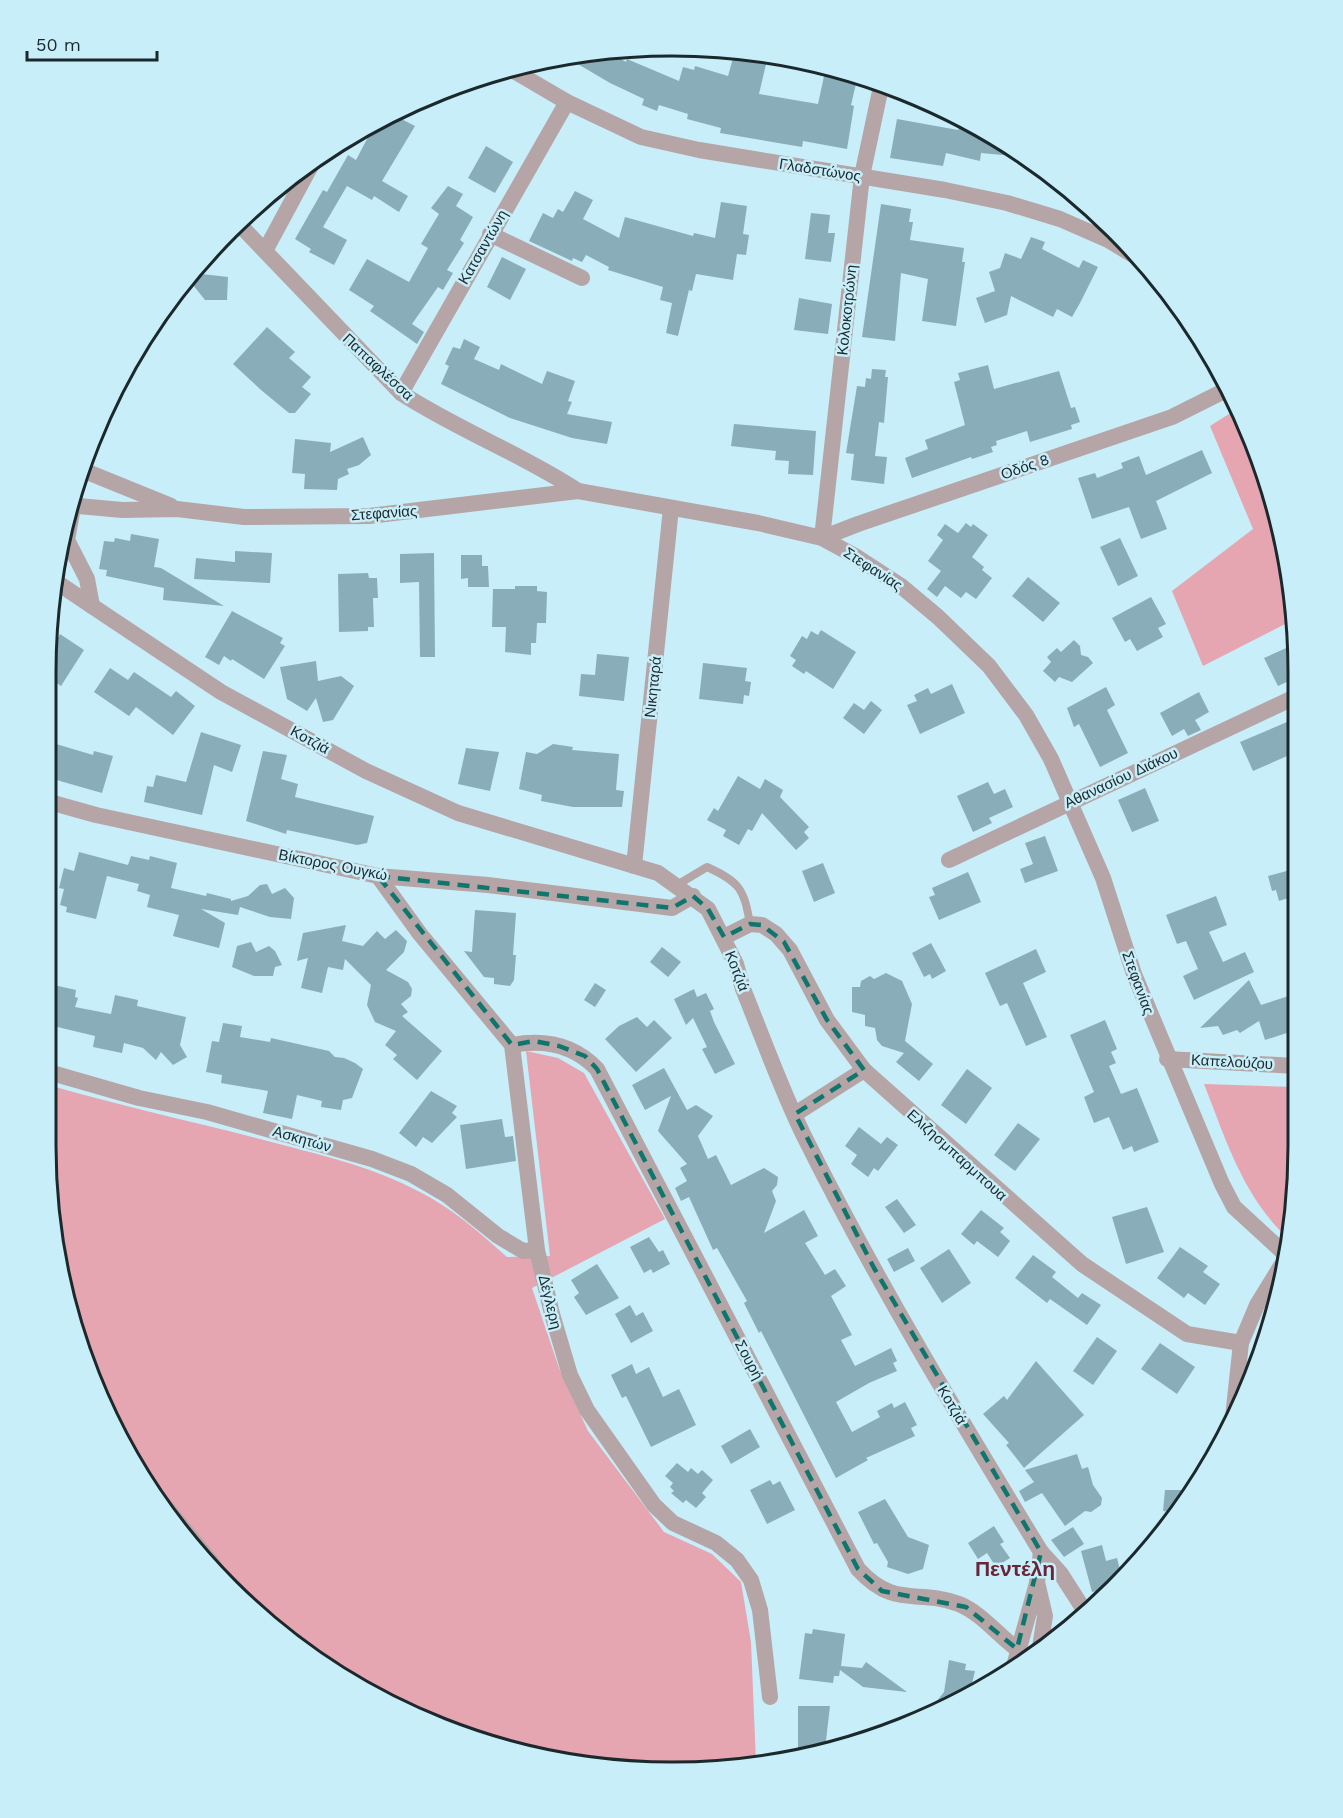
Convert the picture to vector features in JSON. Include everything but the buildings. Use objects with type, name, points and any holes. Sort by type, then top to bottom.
[{"type":"street","name":"Γλαδστώνος","points":[[519,74],[567,102],[641,137],[699,150],[1007,203],[1060,219],[1115,244]]},
{"type":"street","name":"Κολοκοτρώνη","points":[[822,538],[862,177],[880,92]]},
{"type":"street","name":"Κατσαντώνη","points":[[401,393],[567,102]]},
{"type":"street","points":[[265,251],[305,177]]},
{"type":"street","name":"Παπαφλέσσα","points":[[244,229],[401,393],[431,412],[546,470],[578,491]]},
{"type":"street","points":[[490,234],[582,278]]},
{"type":"street","name":"Οδός 8","points":[[822,538],[1172,417],[1221,393]]},
{"type":"street","points":[[88,472],[177,509]]},
{"type":"street","name":"Στεφανίας","points":[[78,506],[177,509],[244,517],[369,516],[578,491],[758,523],[822,538],[901,586],[989,666],[1026,715],[1051,759],[1070,802],[1102,878],[1134,974],[1167,1059],[1234,1207],[1279,1248]]},
{"type":"street","name":"Νικηταρά","points":[[634,866],[671,508]]},
{"type":"street","points":[[69,543],[87,579],[92,606]]},
{"type":"street","name":"Κοτζιά","points":[[62,586],[221,692],[366,771],[458,813],[658,873],[708,909],[724,937],[795,1114],[885,1288],[948,1400],[1041,1552],[1061,1574],[1082,1606]]},
{"type":"street","name":"Αθανασίου Διάκου","points":[[949,860],[1288,700]]},
{"type":"street","name":"Βίκτορος Ουγκώ","points":[[56,804],[96,815],[378,876],[488,885],[672,908],[693,896]]},
{"type":"street","points":[[378,876],[420,934],[512,1045]]},
{"type":"street","points":[[724,937],[750,924]]},
{"type":"street","name":"Ελιζησμπαρμπουα","points":[[750,924],[762,925],[776,934],[790,950],[827,1020],[864,1070],[1082,1264],[1187,1334],[1241,1343]]},
{"type":"street","name":"Σουρή","points":[[512,1045],[534,1041],[559,1046],[585,1056],[597,1069],[858,1569],[882,1591],[902,1598],[938,1599],[966,1607],[1017,1649]]},
{"type":"street","name":"Δέγλερη","points":[[512,1045],[537,1250],[552,1314],[570,1375],[587,1410],[615,1453],[664,1516],[672,1523],[716,1544],[737,1560],[751,1580],[760,1610],[770,1697]]},
{"type":"street","name":"Καπελούζου","points":[[1167,1059],[1288,1066]]},
{"type":"street","points":[[795,1114],[864,1070]]},
{"type":"street","name":"Ασκητών","points":[[56,1074],[139,1098],[207,1112],[372,1159],[411,1174],[447,1195],[498,1236],[523,1251],[537,1250]]},
{"type":"street","points":[[1235,1394],[1241,1343],[1257,1305],[1273,1278]]},
{"type":"street","points":[[1015,1658],[1037,1582],[1041,1552]]},
{"type":"street","points":[[1037,1582],[1045,1616],[1041,1638]]},
{"type":"lane","points":[[677,885],[707,867],[724,875],[744,892],[750,924]]},
{"type":"highlighted area","points":[[378,876],[672,908],[693,896],[708,909],[724,937],[750,924],[762,925],[784,942],[827,1020],[864,1070],[795,1114],[874,1268],[1041,1552],[1017,1649],[966,1607],[882,1591],[858,1569],[597,1069],[585,1056],[559,1046],[534,1041],[512,1045]]},
{"type":"shaded area","points":[[1230,413],[1241,436],[1267,512],[1276,551],[1285,624],[1203,666],[1172,591],[1253,529],[1210,426]]},
{"type":"shaded area","points":[[526,1051],[558,1058],[584,1073],[665,1219],[532,1288],[559,1368],[588,1431],[664,1532],[712,1554],[741,1582],[751,1642],[756,1756],[712,1761],[631,1761],[551,1751],[512,1742],[436,1716],[363,1680],[329,1659],[265,1610],[208,1553],[159,1489],[119,1419],[102,1382],[76,1306],[67,1267],[57,1187],[56,1087],[300,1149],[368,1169],[400,1182],[441,1204],[507,1257],[550,1256]]},
{"type":"shaded area","points":[[1204,1084],[1288,1087],[1288,1146],[1281,1231],[1258,1204],[1228,1145]]},
{"type":"district","name":"Πεντέλη","points":[[1015,1568]]}]
